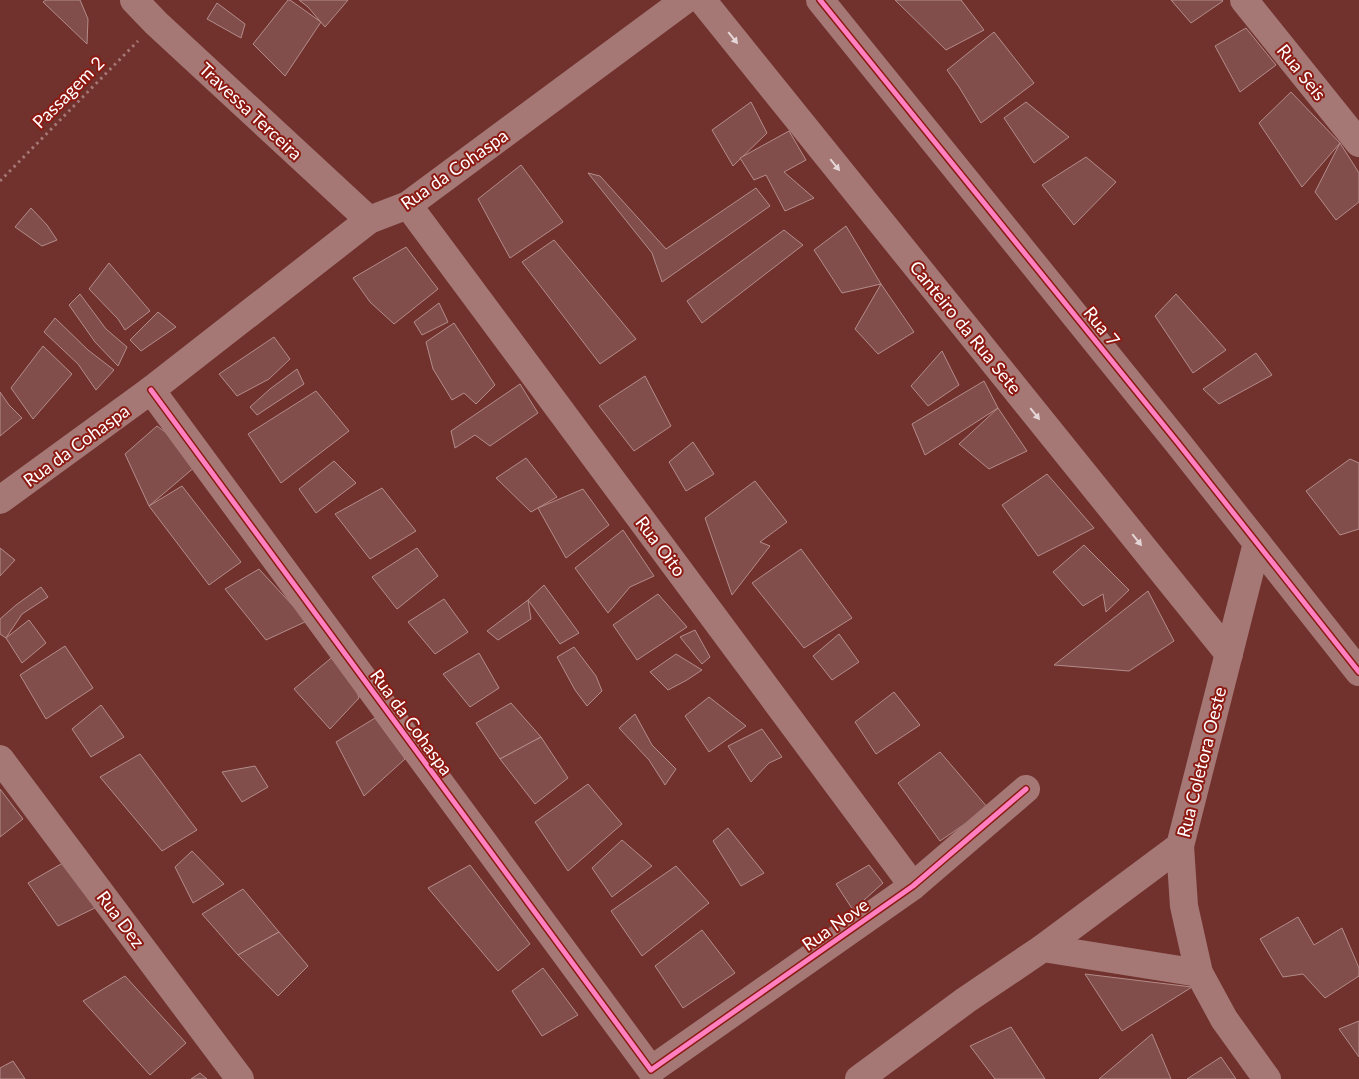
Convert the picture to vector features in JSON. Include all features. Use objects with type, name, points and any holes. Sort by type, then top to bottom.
[{"type":"street","name":"Travessa Terceira","points":[[134,0],[156,23],[369,220]]},
{"type":"street","name":"Rua da Cohaspa","points":[[0,500],[151,390],[369,220],[408,205],[684,0]]},
{"type":"street","name":"Canteiro da Rua Sete","points":[[702,0],[1229,654]]},
{"type":"street","name":"Rua 7","points":[[820,0],[1359,672]]},
{"type":"street","name":"Rua Seis","points":[[1244,0],[1359,143]]},
{"type":"street","name":"Rua Oito","points":[[408,205],[913,886]]},
{"type":"street","name":"Rua da Cohaspa","points":[[151,390],[651,1070]]},
{"type":"street","name":"Rua Coletora Oeste","points":[[859,1079],[966,1000],[1043,948],[1180,846],[1257,543]]},
{"type":"street","name":"Rua Dez","points":[[0,759],[240,1079]]},
{"type":"street","name":"Rua Nove","points":[[651,1070],[913,886],[1026,789]]},
{"type":"street","points":[[1180,846],[1184,906],[1199,973],[1224,1019],[1267,1079]]},
{"type":"street","points":[[1043,948],[1199,973]]},
{"type":"building","points":[[46,0],[80,0],[88,19],[87,44],[43,2]]},
{"type":"building","points":[[288,0],[321,22],[285,76],[253,44]]},
{"type":"building","points":[[299,0],[348,0],[325,27],[308,7]]},
{"type":"building","points":[[895,0],[961,0],[984,30],[946,50]]},
{"type":"building","points":[[1171,0],[1222,0],[1223,1],[1191,23]]},
{"type":"building","points":[[217,3],[245,24],[241,38],[207,19]]},
{"type":"building","points":[[1246,28],[1276,65],[1240,92],[1215,46]]},
{"type":"building","points":[[994,32],[1034,83],[981,123],[947,70]]},
{"type":"building","points":[[1291,92],[1340,143],[1302,187],[1259,123]]},
{"type":"building","points":[[751,102],[767,133],[733,166],[712,130]]},
{"type":"building","points":[[1026,102],[1069,137],[1034,163],[1004,118]]},
{"type":"building","points":[[789,131],[806,160],[784,172],[814,198],[785,211],[766,175],[754,180],[740,158]]},
{"type":"building","points":[[1340,143],[1359,173],[1359,202],[1336,220],[1315,192]]},
{"type":"building","points":[[1086,157],[1116,182],[1074,225],[1042,185]]},
{"type":"building","points":[[521,165],[563,222],[510,258],[478,199]]},
{"type":"building","points":[[588,173],[600,176],[666,249],[756,188],[770,206],[662,282],[652,253]]},
{"type":"building","points":[[31,208],[47,225],[57,240],[42,246],[15,227]]},
{"type":"building","points":[[846,226],[881,284],[842,293],[814,250]]},
{"type":"building","points":[[784,230],[803,245],[702,323],[687,301]]},
{"type":"building","points":[[554,240],[636,339],[600,364],[522,262]]},
{"type":"building","points":[[406,247],[438,289],[394,324],[370,302],[353,278]]},
{"type":"building","points":[[109,263],[150,311],[125,330],[118,319],[89,289]]},
{"type":"building","points":[[881,284],[914,332],[878,354],[855,329]]},
{"type":"building","points":[[80,294],[106,329],[127,347],[118,366],[95,342],[69,305]]},
{"type":"building","points":[[1176,294],[1226,350],[1193,373],[1155,316]]},
{"type":"building","points":[[439,303],[448,322],[422,335],[414,322]]},
{"type":"building","points":[[158,312],[176,327],[141,351],[130,340]]},
{"type":"building","points":[[55,318],[88,350],[114,370],[96,390],[78,364],[44,332]]},
{"type":"building","points":[[454,323],[495,385],[476,404],[464,393],[452,400],[433,369],[426,342]]},
{"type":"building","points":[[274,337],[290,359],[269,379],[237,396],[219,374]]},
{"type":"building","points":[[43,346],[72,374],[33,419],[11,388]]},
{"type":"building","points":[[942,351],[959,385],[928,406],[911,386]]},
{"type":"building","points":[[1256,353],[1272,375],[1219,404],[1203,389]]},
{"type":"building","points":[[297,369],[304,384],[257,415],[250,407]]},
{"type":"building","points":[[645,376],[671,426],[634,451],[599,406]]},
{"type":"building","points":[[984,381],[998,408],[925,455],[912,424]]},
{"type":"building","points":[[520,384],[538,413],[490,446],[475,435],[455,448],[451,431]]},
{"type":"building","points":[[316,391],[349,431],[281,483],[248,434]]},
{"type":"building","points":[[0,392],[9,405],[22,418],[0,436]]},
{"type":"building","points":[[998,408],[1027,451],[989,469],[959,444]]},
{"type":"building","points":[[157,426],[203,460],[149,506],[125,454]]},
{"type":"building","points":[[693,442],[714,474],[686,491],[669,462]]},
{"type":"building","points":[[526,458],[557,497],[531,512],[496,478]]},
{"type":"building","points":[[1350,459],[1359,463],[1359,529],[1340,535],[1306,491]]},
{"type":"building","points":[[334,461],[356,483],[316,513],[299,489]]},
{"type":"building","points":[[1047,474],[1094,528],[1038,556],[1002,505]]},
{"type":"building","points":[[755,481],[787,522],[760,542],[770,546],[732,595],[705,518]]},
{"type":"building","points":[[182,486],[241,562],[209,585],[149,506]]},
{"type":"building","points":[[382,488],[416,531],[370,559],[335,514]]},
{"type":"building","points":[[583,489],[609,525],[566,558],[538,508]]},
{"type":"building","points":[[623,530],[654,576],[630,587],[608,613],[575,568]]},
{"type":"building","points":[[1084,545],[1129,590],[1106,612],[1103,594],[1083,606],[1053,572]]},
{"type":"building","points":[[0,548],[15,560],[0,576]]},
{"type":"building","points":[[417,548],[438,576],[397,609],[372,577]]},
{"type":"building","points":[[801,549],[852,618],[804,648],[752,583]]},
{"type":"building","points":[[259,569],[307,621],[266,640],[225,589]]},
{"type":"building","points":[[544,585],[579,633],[560,644],[528,600]]},
{"type":"building","points":[[41,587],[48,597],[22,614],[6,638],[0,634],[0,619]]},
{"type":"building","points":[[1148,591],[1174,641],[1129,671],[1054,665]]},
{"type":"building","points":[[658,594],[687,627],[637,660],[613,625]]},
{"type":"building","points":[[444,599],[468,632],[435,654],[408,622]]},
{"type":"building","points":[[528,600],[531,619],[498,640],[487,631]]},
{"type":"building","points":[[29,620],[46,643],[22,663],[6,638]]},
{"type":"building","points":[[695,630],[710,657],[702,664],[680,637]]},
{"type":"building","points":[[839,634],[859,662],[832,680],[813,656]]},
{"type":"building","points":[[65,646],[93,688],[46,719],[20,675]]},
{"type":"building","points":[[574,647],[596,676],[602,691],[587,706],[575,690],[557,657]]},
{"type":"building","points":[[342,649],[359,698],[330,729],[294,689]]},
{"type":"building","points":[[479,653],[499,688],[470,707],[443,674]]},
{"type":"building","points":[[676,654],[702,670],[668,690],[650,672]]},
{"type":"building","points":[[894,692],[920,725],[876,754],[855,722]]},
{"type":"building","points":[[709,697],[746,726],[709,752],[685,716]]},
{"type":"building","points":[[511,703],[541,737],[500,759],[476,723]]},
{"type":"building","points":[[101,705],[124,737],[91,757],[72,729]]},
{"type":"building","points":[[635,714],[652,745],[676,769],[665,785],[649,760],[619,728]]},
{"type":"building","points":[[375,718],[405,759],[364,796],[336,742]]},
{"type":"building","points":[[762,729],[782,757],[769,763],[751,782],[728,746]]},
{"type":"building","points":[[541,737],[568,778],[535,804],[500,759]]},
{"type":"building","points":[[940,752],[988,808],[940,841],[898,783]]},
{"type":"building","points":[[140,754],[197,830],[162,851],[100,777]]},
{"type":"building","points":[[255,766],[268,787],[242,802],[222,772]]},
{"type":"building","points":[[588,784],[622,824],[568,871],[535,822]]},
{"type":"building","points":[[0,789],[23,819],[0,837]]},
{"type":"building","points":[[728,828],[764,873],[741,886],[713,841]]},
{"type":"building","points":[[622,840],[652,866],[612,897],[592,868]]},
{"type":"building","points":[[192,851],[224,884],[193,903],[175,867]]},
{"type":"building","points":[[68,860],[103,904],[58,926],[28,883]]},
{"type":"building","points":[[470,865],[530,944],[498,971],[428,888]]},
{"type":"building","points":[[869,865],[883,883],[853,910],[836,884]]},
{"type":"building","points":[[676,866],[709,903],[642,956],[611,911]]},
{"type":"building","points":[[243,889],[279,932],[238,955],[202,914]]},
{"type":"building","points":[[1298,917],[1314,945],[1342,928],[1359,968],[1359,976],[1325,998],[1303,974],[1283,977],[1260,939]]},
{"type":"building","points":[[702,930],[735,973],[683,1008],[655,966]]},
{"type":"building","points":[[279,932],[308,966],[278,996],[238,955]]},
{"type":"building","points":[[543,968],[578,1015],[542,1036],[512,991]]},
{"type":"building","points":[[1085,974],[1192,987],[1122,1031]]},
{"type":"building","points":[[125,976],[186,1043],[150,1075],[83,1001]]},
{"type":"building","points":[[1359,1021],[1359,1057],[1339,1029]]},
{"type":"building","points":[[1011,1027],[1045,1079],[995,1079],[970,1046]]},
{"type":"building","points":[[1152,1034],[1171,1079],[1099,1079]]},
{"type":"building","points":[[1221,1057],[1236,1079],[1187,1079]]},
{"type":"building","points":[[13,1061],[25,1079],[0,1079],[0,1068]]},
{"type":"building","points":[[200,1073],[207,1079],[191,1079]]},
{"type":"cycle path","points":[[820,0],[1178,443],[1359,672]]},
{"type":"cycle path","points":[[151,390],[651,1070],[913,886],[1026,789]]}]
